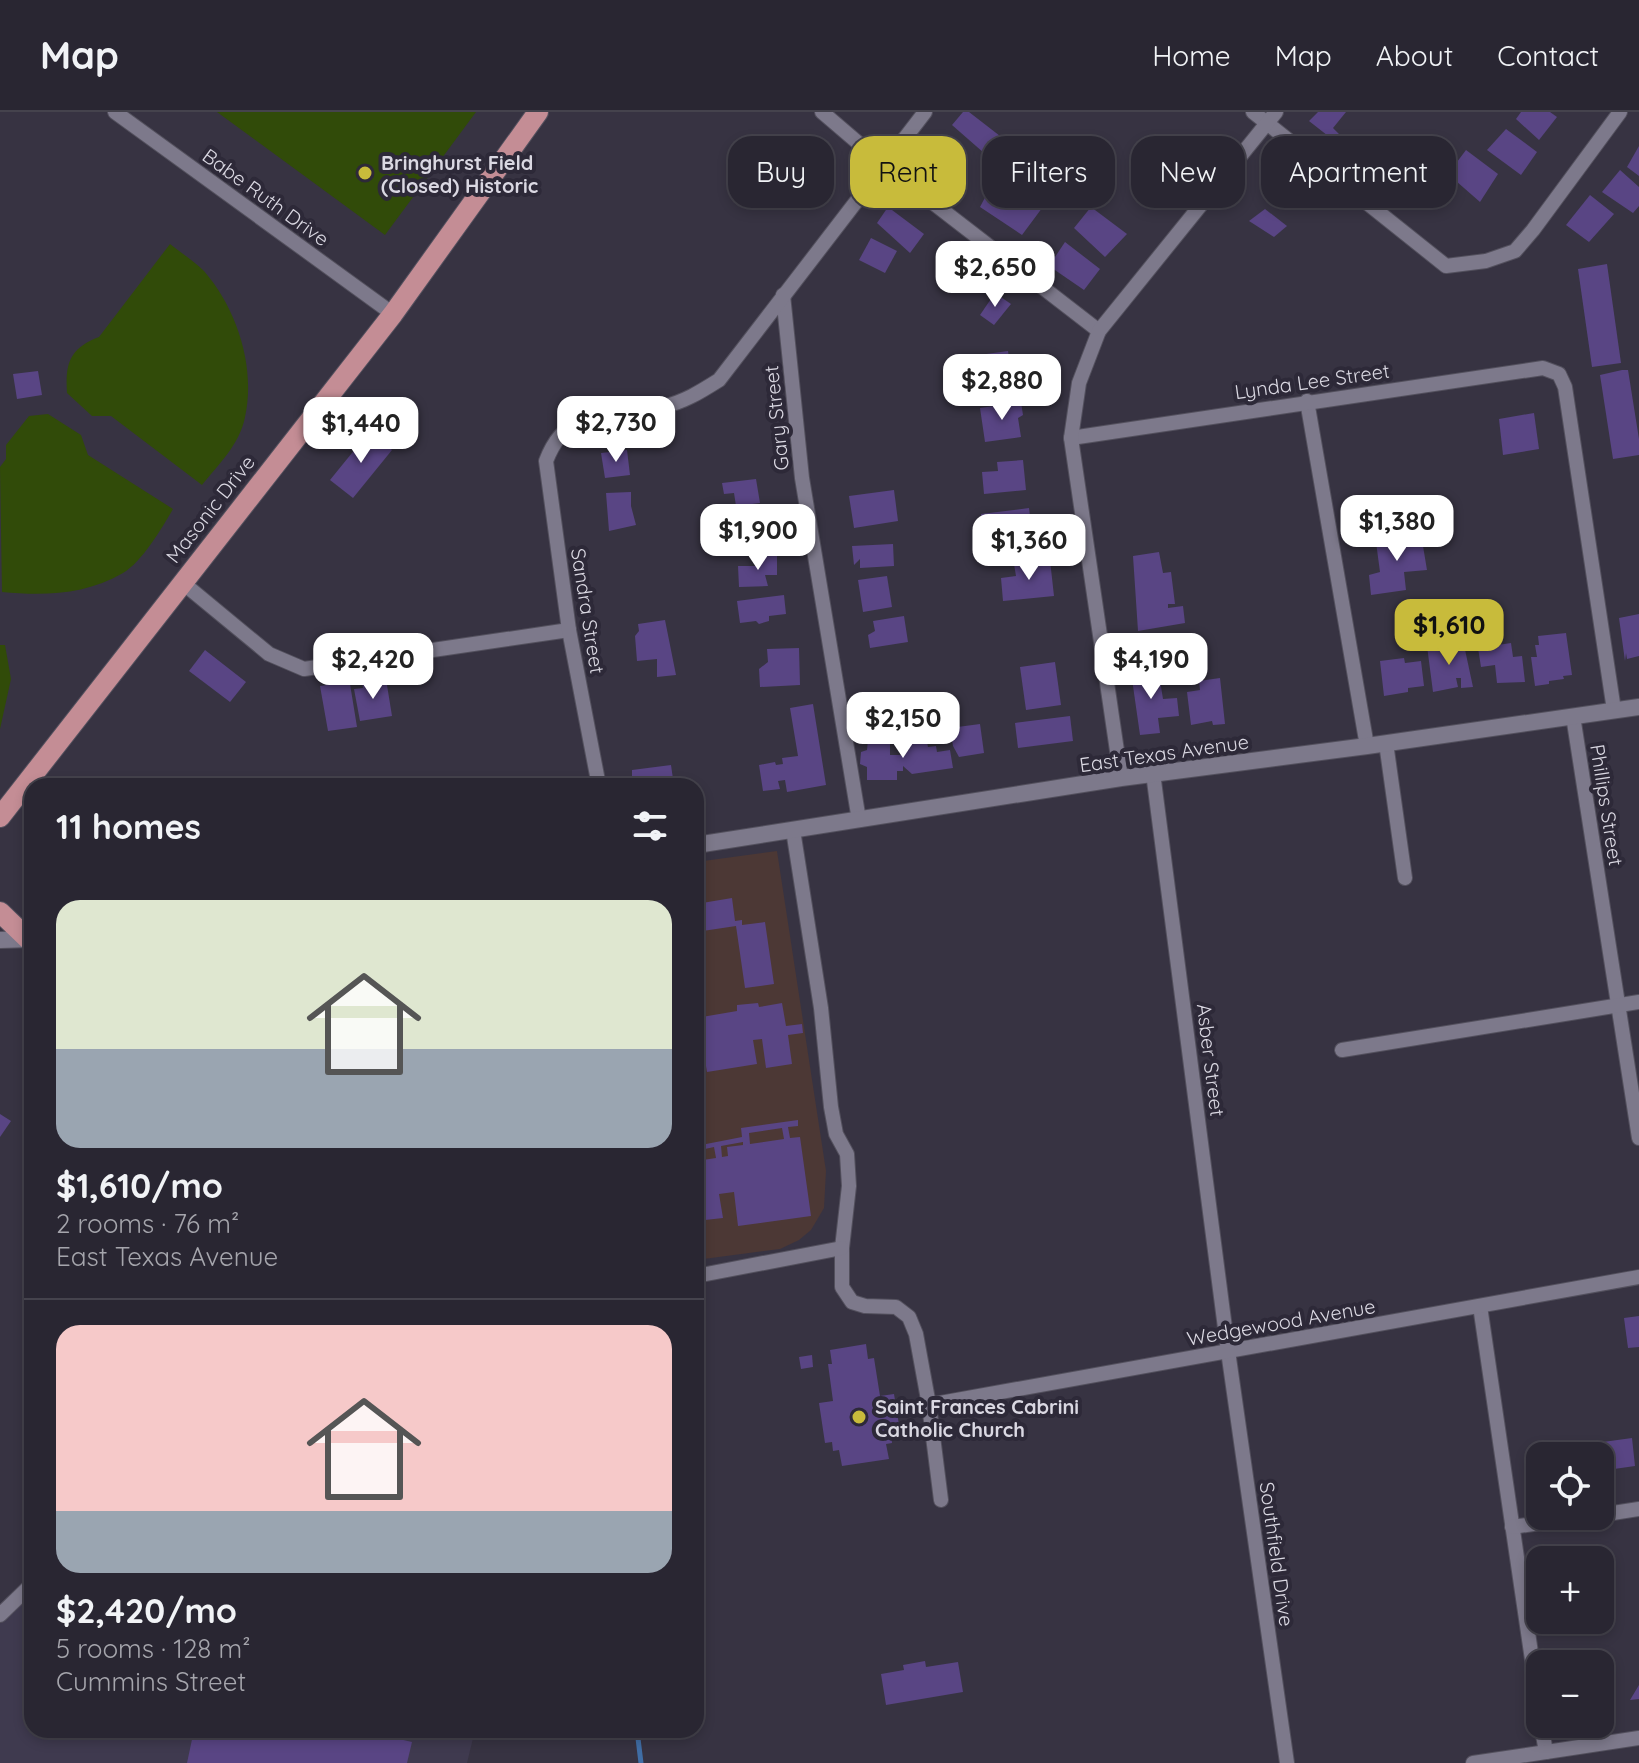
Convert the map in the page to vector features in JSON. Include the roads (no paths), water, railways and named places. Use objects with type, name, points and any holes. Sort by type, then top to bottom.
[{"type":"main road","name":"Masonic Drive","points":[[30,778],[393,314],[538,112]]},
{"type":"main road","name":"Masonic Drive","points":[[0,817],[24,786]]},
{"type":"main road","points":[[0,912],[24,934]]},
{"type":"street","name":"Babe Ruth Drive","points":[[115,112],[393,314]]},
{"type":"street","points":[[822,112],[850,136]]},
{"type":"street","points":[[906,136],[925,112]]},
{"type":"street","points":[[1253,112],[1271,118],[1446,266],[1486,261],[1515,251],[1620,112]]},
{"type":"street","points":[[1121,778],[1071,438],[1079,383],[1099,331],[1271,118]]},
{"type":"street","points":[[783,295],[851,208]]},
{"type":"street","points":[[940,208],[1099,331]]},
{"type":"street","name":"Sandra Street","points":[[597,778],[569,630],[546,461],[553,443],[563,430],[583,418],[663,406],[691,398],[719,380],[783,295]]},
{"type":"street","name":"Gary Street","points":[[783,295],[802,478],[859,820]]},
{"type":"street","name":"Lynda Lee Street","points":[[1071,438],[1543,368],[1559,374],[1565,387],[1614,710]]},
{"type":"street","points":[[1307,401],[1367,746]]},
{"type":"street","points":[[183,583],[269,654],[304,669],[569,630]]},
{"type":"street","name":"East Texas Avenue","points":[[704,844],[1153,773],[1639,707]]},
{"type":"street","name":"Phillips Street","points":[[1573,716],[1639,1138]]},
{"type":"street","points":[[1386,743],[1405,878]]},
{"type":"street","name":"Asber Street","points":[[1153,773],[1228,1351]]},
{"type":"street","points":[[793,830],[820,994],[831,1107],[836,1134],[847,1154],[849,1186],[842,1248],[842,1287],[852,1302],[865,1306],[896,1307],[909,1317],[916,1334],[929,1405],[941,1500]]},
{"type":"street","points":[[0,940],[24,939]]},
{"type":"street","points":[[1342,1050],[1639,1002]]},
{"type":"street","points":[[704,1274],[842,1248]]},
{"type":"street","name":"Wedgewood Avenue","points":[[929,1405],[1639,1277]]},
{"type":"street","points":[[1480,1306],[1530,1650]]},
{"type":"street","name":"Southfield Drive","points":[[1228,1351],[1287,1763]]},
{"type":"street","points":[[1614,1513],[1639,1509]]},
{"type":"street","points":[[1512,1527],[1526,1525]]},
{"type":"street","points":[[0,1615],[24,1592]]},
{"type":"street","points":[[1544,1738],[1546,1752]]},
{"type":"street","points":[[1473,1763],[1639,1738]]},
{"type":"waterway","points":[[638,1738],[641,1763]]},
{"type":"place","name":"Bringhurst Field (Closed) Historic","points":[[365,173]]},
{"type":"place","name":"Saint Frances Cabrini Catholic Church","points":[[859,1417]]}]
